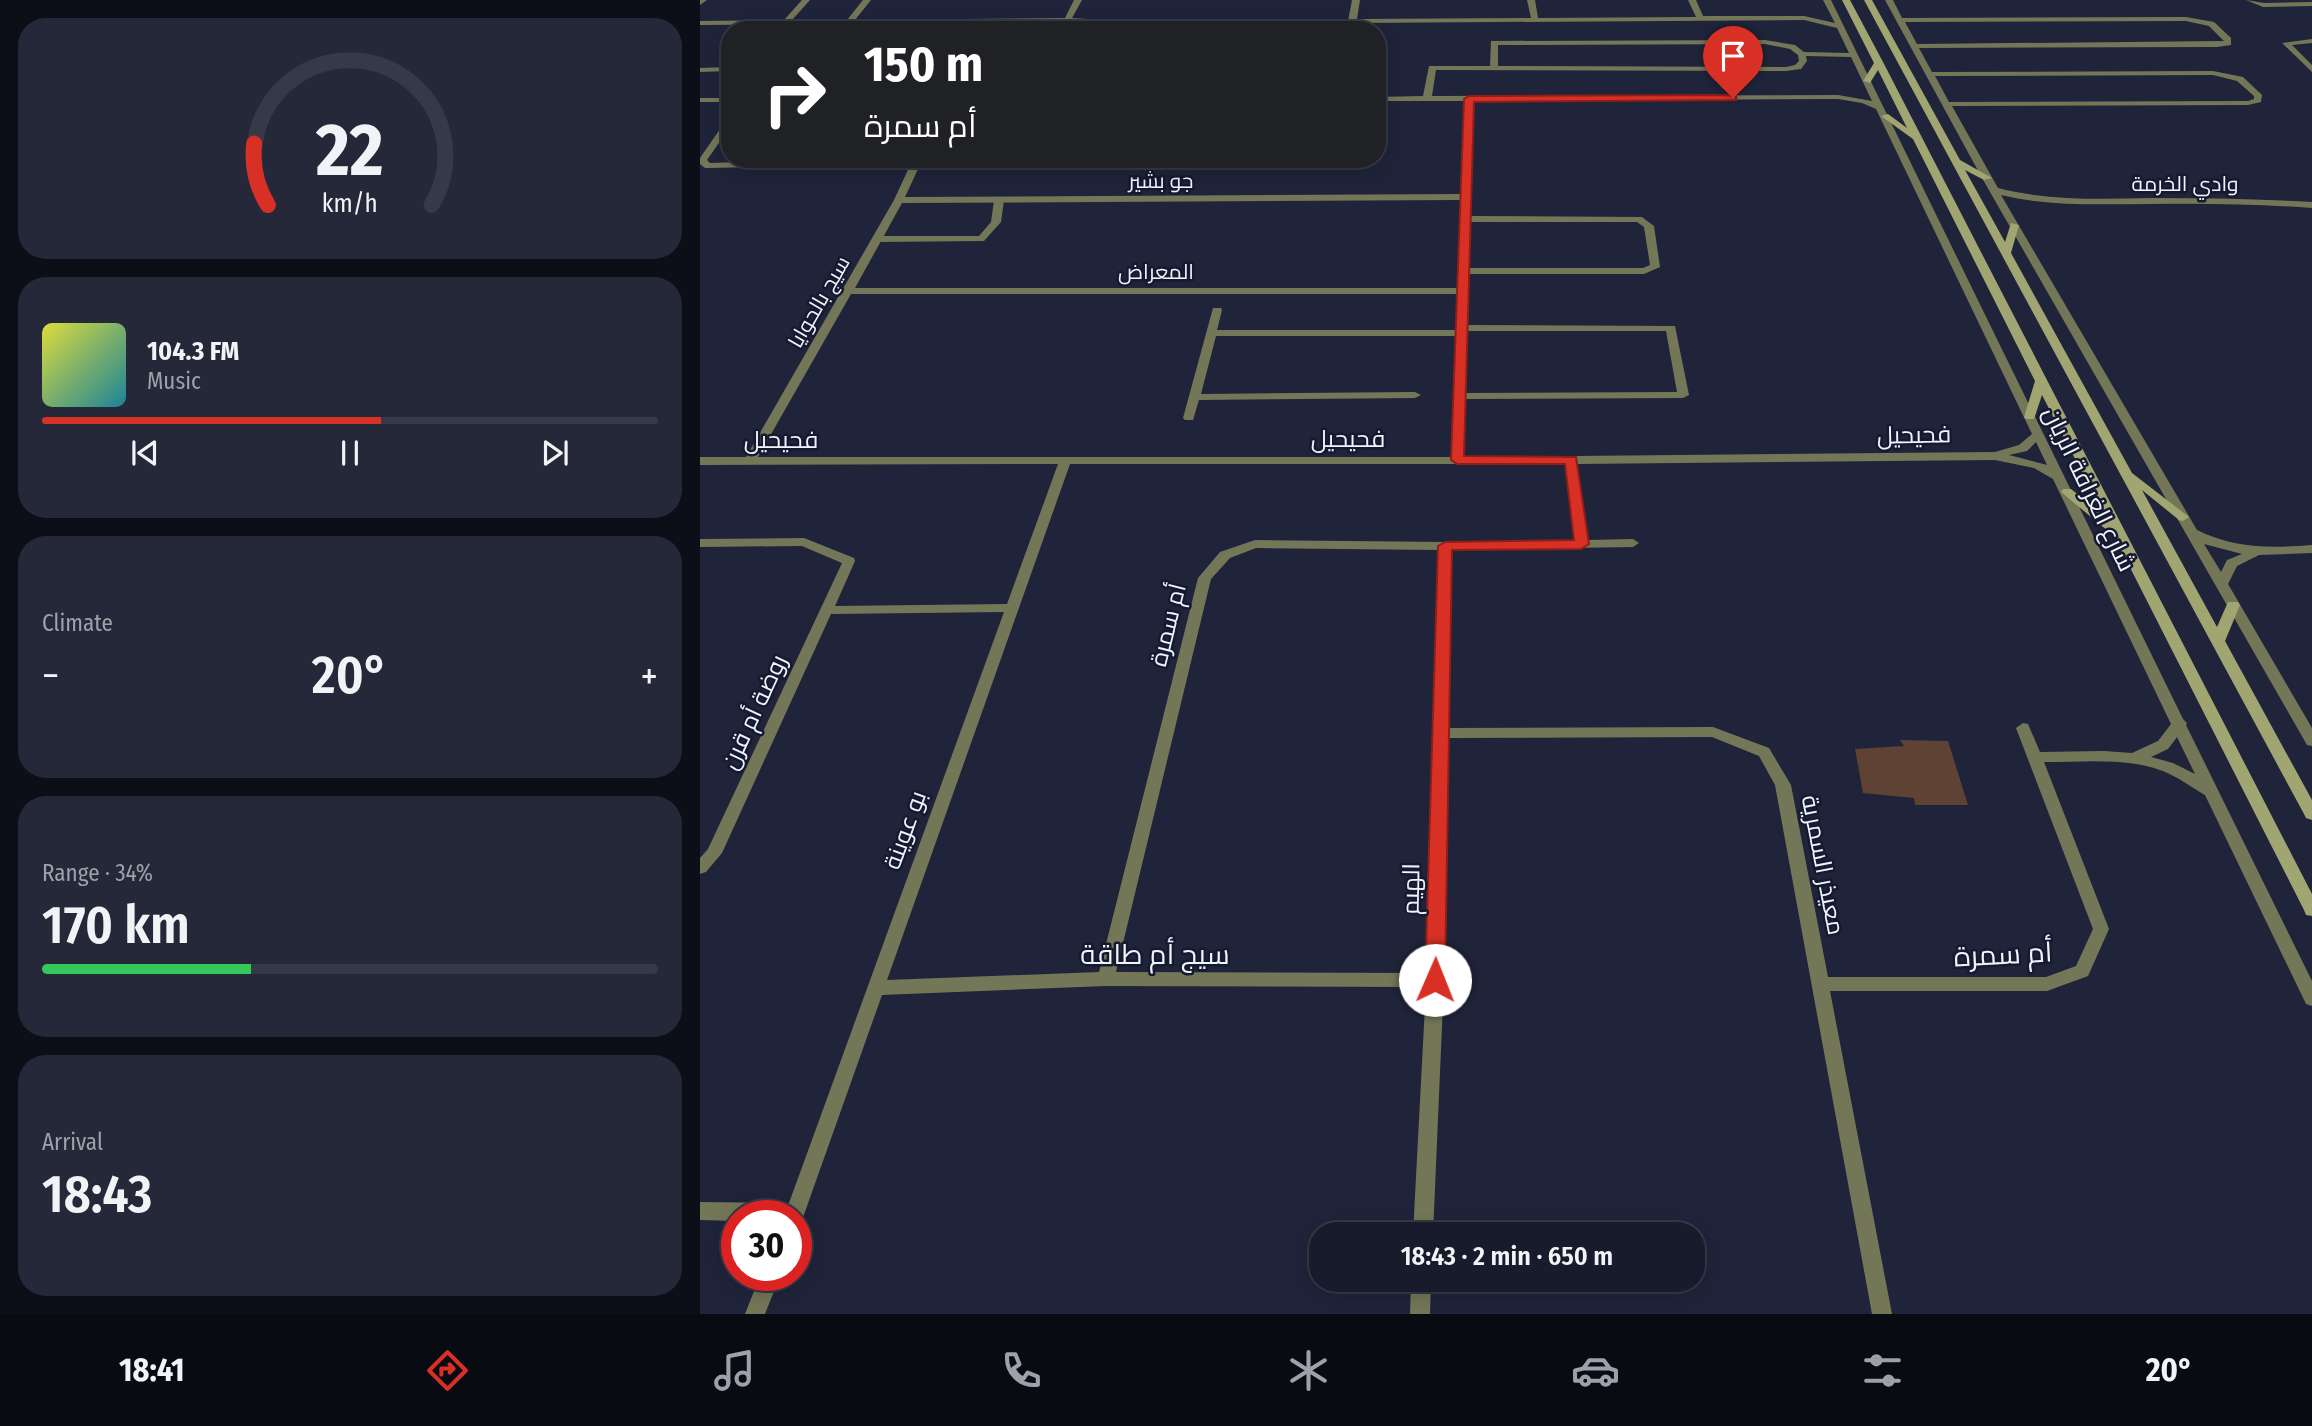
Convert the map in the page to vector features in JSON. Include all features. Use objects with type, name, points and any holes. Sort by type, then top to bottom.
[{"type":"main road","name":"شارع الغرافة الريان","points":[[1846,0],[2312,910]]},
{"type":"main road","name":"شارع الغرافة الريان","points":[[1868,0],[2312,814]]},
{"type":"main road","points":[[1869,84],[1879,62]]},
{"type":"main road","points":[[1883,112],[1917,138]]},
{"type":"main road","points":[[1955,161],[1987,178]]},
{"type":"main road","points":[[2007,254],[2012,220]]},
{"type":"main road","points":[[2030,417],[2042,381]]},
{"type":"main road","points":[[2126,472],[2182,517]]},
{"type":"main road","points":[[2067,492],[2122,536]]},
{"type":"main road","points":[[2218,641],[2233,605]]},
{"type":"street","points":[[787,21],[806,0]]},
{"type":"street","points":[[850,21],[866,0]]},
{"type":"street","points":[[1067,20],[1078,0]]},
{"type":"street","points":[[1353,21],[1356,0]]},
{"type":"street","points":[[1531,0],[1535,20]]},
{"type":"street","points":[[1692,0],[1701,19]]},
{"type":"street","points":[[1889,0],[1987,178],[1997,191],[2312,741]]},
{"type":"street","points":[[2250,0],[2263,5],[2312,4]]},
{"type":"street","points":[[1386,24],[1535,20],[1804,19],[1822,16],[1829,5]]},
{"type":"street","name":"شارع الغرافة الريان","points":[[1829,5],[2312,999]]},
{"type":"street","points":[[1804,19],[1841,27]]},
{"type":"street","points":[[1900,20],[2186,19],[2211,24],[2227,38],[2228,43],[1916,46]]},
{"type":"street","points":[[850,21],[1086,21]]},
{"type":"street","points":[[700,23],[721,23]]},
{"type":"street","points":[[2312,41],[2286,43],[2312,70]]},
{"type":"street","points":[[1494,69],[1494,43],[1776,43],[1792,47],[1802,54],[1853,55]]},
{"type":"street","points":[[1594,43],[1599,69]]},
{"type":"street","points":[[1691,44],[1698,68]]},
{"type":"street","points":[[1427,99],[1431,69],[1786,69],[1798,67],[1803,61],[1802,54]]},
{"type":"street","points":[[700,70],[721,69]]},
{"type":"street","points":[[1931,74],[2213,73],[2240,79],[2258,95],[2258,100],[2248,103],[1948,104]]},
{"type":"street","points":[[1386,99],[1838,97],[1860,94],[1869,84]]},
{"type":"street","points":[[1838,97],[1864,101],[1883,112]]},
{"type":"street","points":[[1457,460],[1469,99]]},
{"type":"street","points":[[700,100],[721,100]]},
{"type":"street","points":[[721,138],[702,161],[708,166],[721,166]]},
{"type":"street","name":"سيج بالحوايا","points":[[750,461],[899,200],[914,168]]},
{"type":"street","name":"وادي الخرمة","points":[[1997,191],[2026,199],[2058,202],[2230,201],[2312,205]]},
{"type":"street","name":"جو بشير","points":[[899,200],[1465,197]]},
{"type":"street","points":[[877,239],[981,239],[992,231],[999,218],[999,200]]},
{"type":"street","name":"وادي الخرمة","points":[[2012,220],[2030,206],[2058,202]]},
{"type":"street","points":[[1463,271],[1644,271],[1655,267],[1649,226],[1639,219],[1465,219]]},
{"type":"street","name":"المعراض","points":[[848,291],[1463,291]]},
{"type":"street","points":[[1189,418],[1217,310]]},
{"type":"street","points":[[1212,333],[1671,328],[1683,395],[1459,396]]},
{"type":"street","points":[[1195,397],[1415,395]]},
{"type":"street","name":"فحيحيل","points":[[1995,456],[2023,448],[2038,434]]},
{"type":"street","name":"فحيحيل","points":[[700,461],[1571,460],[1995,456],[2038,465],[2061,478]]},
{"type":"street","points":[[1571,460],[1581,544]]},
{"type":"street","name":"بو عوينة","points":[[800,1200],[1065,461]]},
{"type":"street","points":[[2192,533],[2224,547],[2254,553],[2312,549]]},
{"type":"street","name":"روضة أم قرن","points":[[700,543],[804,542],[849,561],[714,853],[700,868]]},
{"type":"street","name":"أم سمرة","points":[[1106,979],[1205,578],[1225,555],[1255,544],[1445,546],[1633,543]]},
{"type":"street","name":"الهيم","points":[[1424,1222],[1435,980],[1445,546]]},
{"type":"street","points":[[2221,584],[2232,563],[2254,553]]},
{"type":"street","points":[[827,610],[1011,608]]},
{"type":"street","points":[[2137,757],[2163,746],[2180,723]]},
{"type":"street","name":"أم سمرة","points":[[1820,984],[2047,984],[2082,971],[2101,929],[2023,728]]},
{"type":"street","name":"معيذر السمرية","points":[[1440,733],[1713,732],[1764,752],[1783,785],[1882,1314]]},
{"type":"street","points":[[2034,757],[2137,757],[2184,773],[2213,793]]},
{"type":"street","name":"سيج أم طاقة","points":[[876,988],[1106,979],[1435,980]]},
{"type":"street","points":[[700,1211],[721,1212]]},
{"type":"street","points":[[755,1314],[764,1291]]},
{"type":"street","points":[[1420,1314],[1421,1292]]},
{"type":"building","points":[[1900,740],[1948,741],[1968,805],[1915,805],[1914,798],[1863,793],[1855,749],[1904,746]]},
{"type":"route","points":[[1435,980],[1445,546],[1581,544],[1571,460],[1457,460],[1469,99],[1733,98]]}]
